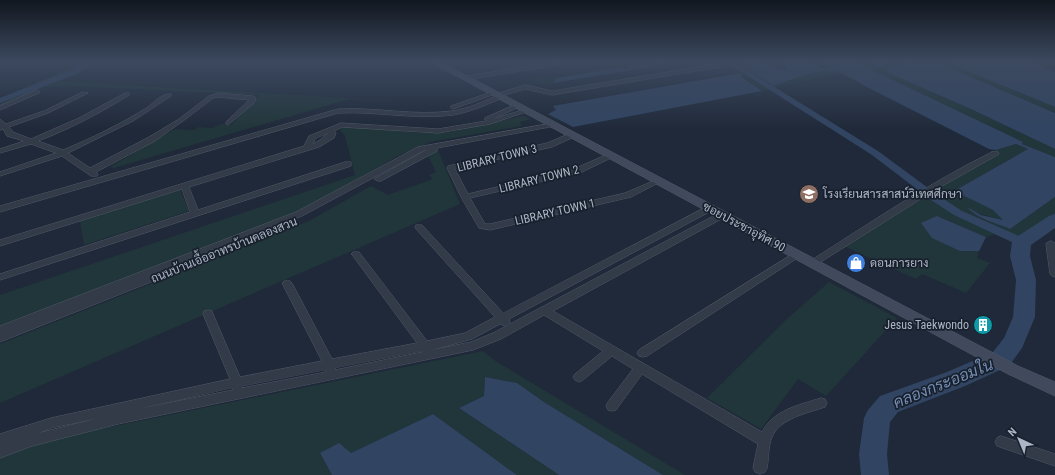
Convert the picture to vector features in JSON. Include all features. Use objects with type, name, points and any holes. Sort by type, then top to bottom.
[{"type":"street","name":"ซอยประชาอุทิศ 90","points":[[477,84],[1013,370],[1055,389]]},
{"type":"street","points":[[0,203],[95,176],[175,158],[297,120],[328,113],[344,110],[427,114],[451,113],[473,107],[497,95],[519,88],[529,88],[552,93],[606,84]]},
{"type":"street","points":[[0,108],[36,92]]},
{"type":"street","points":[[1,126],[46,112],[86,93]]},
{"type":"street","points":[[0,151],[29,142],[65,127],[101,110],[127,94]]},
{"type":"street","points":[[0,174],[61,152],[121,126],[145,112],[169,95]]},
{"type":"street","points":[[0,209],[95,176],[181,120],[211,97],[218,95],[253,98],[252,102],[228,123]]},
{"type":"street","points":[[0,243],[323,142],[331,136],[332,133],[330,130],[341,126],[348,125],[438,131],[490,122],[522,108]]},
{"type":"street","points":[[477,124],[522,108]]},
{"type":"street","name":"ถนนบ้านเอื้ออาทรบ้านคลองสวน","points":[[0,330],[72,306],[315,212],[440,146],[553,125]]},
{"type":"street","points":[[1,126],[10,134],[29,142],[61,152],[95,176]]},
{"type":"street","name":"LIBRARY TOWN 3","points":[[465,197],[451,168],[454,166],[549,145],[571,135]]},
{"type":"street","points":[[813,263],[932,188],[968,167],[995,154]]},
{"type":"street","name":"LIBRARY TOWN 2","points":[[465,197],[579,170],[611,156]]},
{"type":"street","points":[[0,277],[348,164]]},
{"type":"street","name":"LIBRARY TOWN 1","points":[[465,197],[482,226],[490,227],[628,195],[658,181]]},
{"type":"street","points":[[184,186],[195,213]]},
{"type":"street","points":[[428,350],[468,336],[502,319],[710,208]]},
{"type":"street","points":[[0,440],[51,423],[428,350],[473,346],[486,342],[632,265],[722,215]]},
{"type":"street","points":[[419,227],[511,328]]},
{"type":"street","points":[[1051,244],[1055,274]]},
{"type":"street","points":[[356,254],[428,350]]},
{"type":"street","points":[[643,353],[796,255]]},
{"type":"street","points":[[621,256],[632,265]]},
{"type":"street","points":[[287,283],[330,369]]},
{"type":"street","name":"ถนนบ้านเอื้ออาทรบ้านคลองสวน","points":[[0,338],[72,306]]},
{"type":"street","points":[[545,311],[765,441]]},
{"type":"street","points":[[208,314],[237,388]]},
{"type":"street","points":[[579,377],[611,350]]},
{"type":"street","points":[[612,406],[641,367]]},
{"type":"street","points":[[0,452],[52,434],[237,388]]},
{"type":"street","points":[[760,468],[765,441],[770,429],[786,416],[821,403]]},
{"type":"street","points":[[1001,442],[1055,460]]},
{"type":"green space","points":[[32,84],[41,84],[0,101],[0,99]]},
{"type":"green space","points":[[46,84],[110,84],[417,102],[349,99],[114,168],[110,167],[175,129],[194,130],[199,127],[212,128],[222,124],[231,125],[260,95],[69,86],[46,87],[0,105],[1,101]]},
{"type":"green space","points":[[753,84],[771,84],[774,86],[780,84],[791,84],[762,91]]},
{"type":"green space","points":[[902,84],[914,84],[971,109],[1055,149],[1055,157],[1022,144],[1023,142]]},
{"type":"green space","points":[[988,84],[999,84],[1055,107],[1055,113]]},
{"type":"green space","points":[[523,116],[531,119],[520,122],[522,126],[430,142],[398,156],[331,194],[290,215],[0,326],[0,295],[355,175],[345,136],[339,129],[347,126],[418,133],[450,132]]},
{"type":"green space","points":[[1016,144],[1028,149],[954,191],[993,210],[1003,220],[970,211],[984,219],[1010,229],[1055,197],[1055,216],[1021,239],[1013,241],[996,234],[986,237],[937,216],[960,251],[979,251],[977,258],[990,263],[966,293],[922,274],[916,279],[844,246],[932,193],[996,150]]},
{"type":"green space","points":[[438,150],[460,204],[0,403],[0,344],[309,221],[371,186],[388,195],[433,179],[429,175],[436,172],[428,156]]},
{"type":"green space","points":[[180,190],[189,211],[84,245],[80,221]]},
{"type":"green space","points":[[829,282],[897,318],[826,396],[798,379],[761,429],[707,398],[788,318]]},
{"type":"green space","points":[[483,351],[494,360],[685,475],[663,475],[544,402],[517,383],[485,377],[484,396],[459,408],[559,475],[517,475],[433,414],[351,453],[320,453],[332,475],[0,475],[0,457],[41,441]]},
{"type":"water","points":[[677,84],[752,84],[762,91],[573,127],[548,114],[556,110],[553,106]]},
{"type":"water","points":[[862,84],[902,84],[1023,142],[1022,144],[1055,157],[1055,197],[1010,229],[976,215],[967,207],[981,215],[1003,220],[993,210],[954,191],[1028,149],[1016,144],[996,150],[989,149]]},
{"type":"water","points":[[914,84],[988,84],[1055,113],[1055,149],[971,109]]},
{"type":"water","points":[[999,84],[1055,84],[1055,107]]},
{"type":"water","points":[[937,216],[986,237],[979,251],[960,251],[932,238],[921,223]]},
{"type":"water","points":[[485,377],[517,383],[544,402],[663,475],[559,475],[459,408],[484,396]]},
{"type":"water","points":[[433,414],[517,475],[332,475],[320,453],[339,443],[351,453]]},
{"type":"waterway","points":[[0,101],[43,84]]},
{"type":"waterway","points":[[765,84],[875,153],[935,198],[958,213],[1022,242]]},
{"type":"waterway","name":"คลองกระออมใน","points":[[875,475],[873,454],[877,418],[889,404],[956,379],[1001,359],[1014,342],[1024,317],[1026,280],[1020,256],[1022,242],[1055,220]]},
{"type":"waterway","name":"คลองกระออมใน","points":[[875,473],[879,475]]},
{"type":"place","name":"โรงเรียนสารสาสน์วิเทศศึกษา","points":[[809,194]]},
{"type":"place","name":"ดอนการยาง","points":[[856,263]]},
{"type":"place","name":"Jesus Taekwondo","points":[[983,325]]}]
